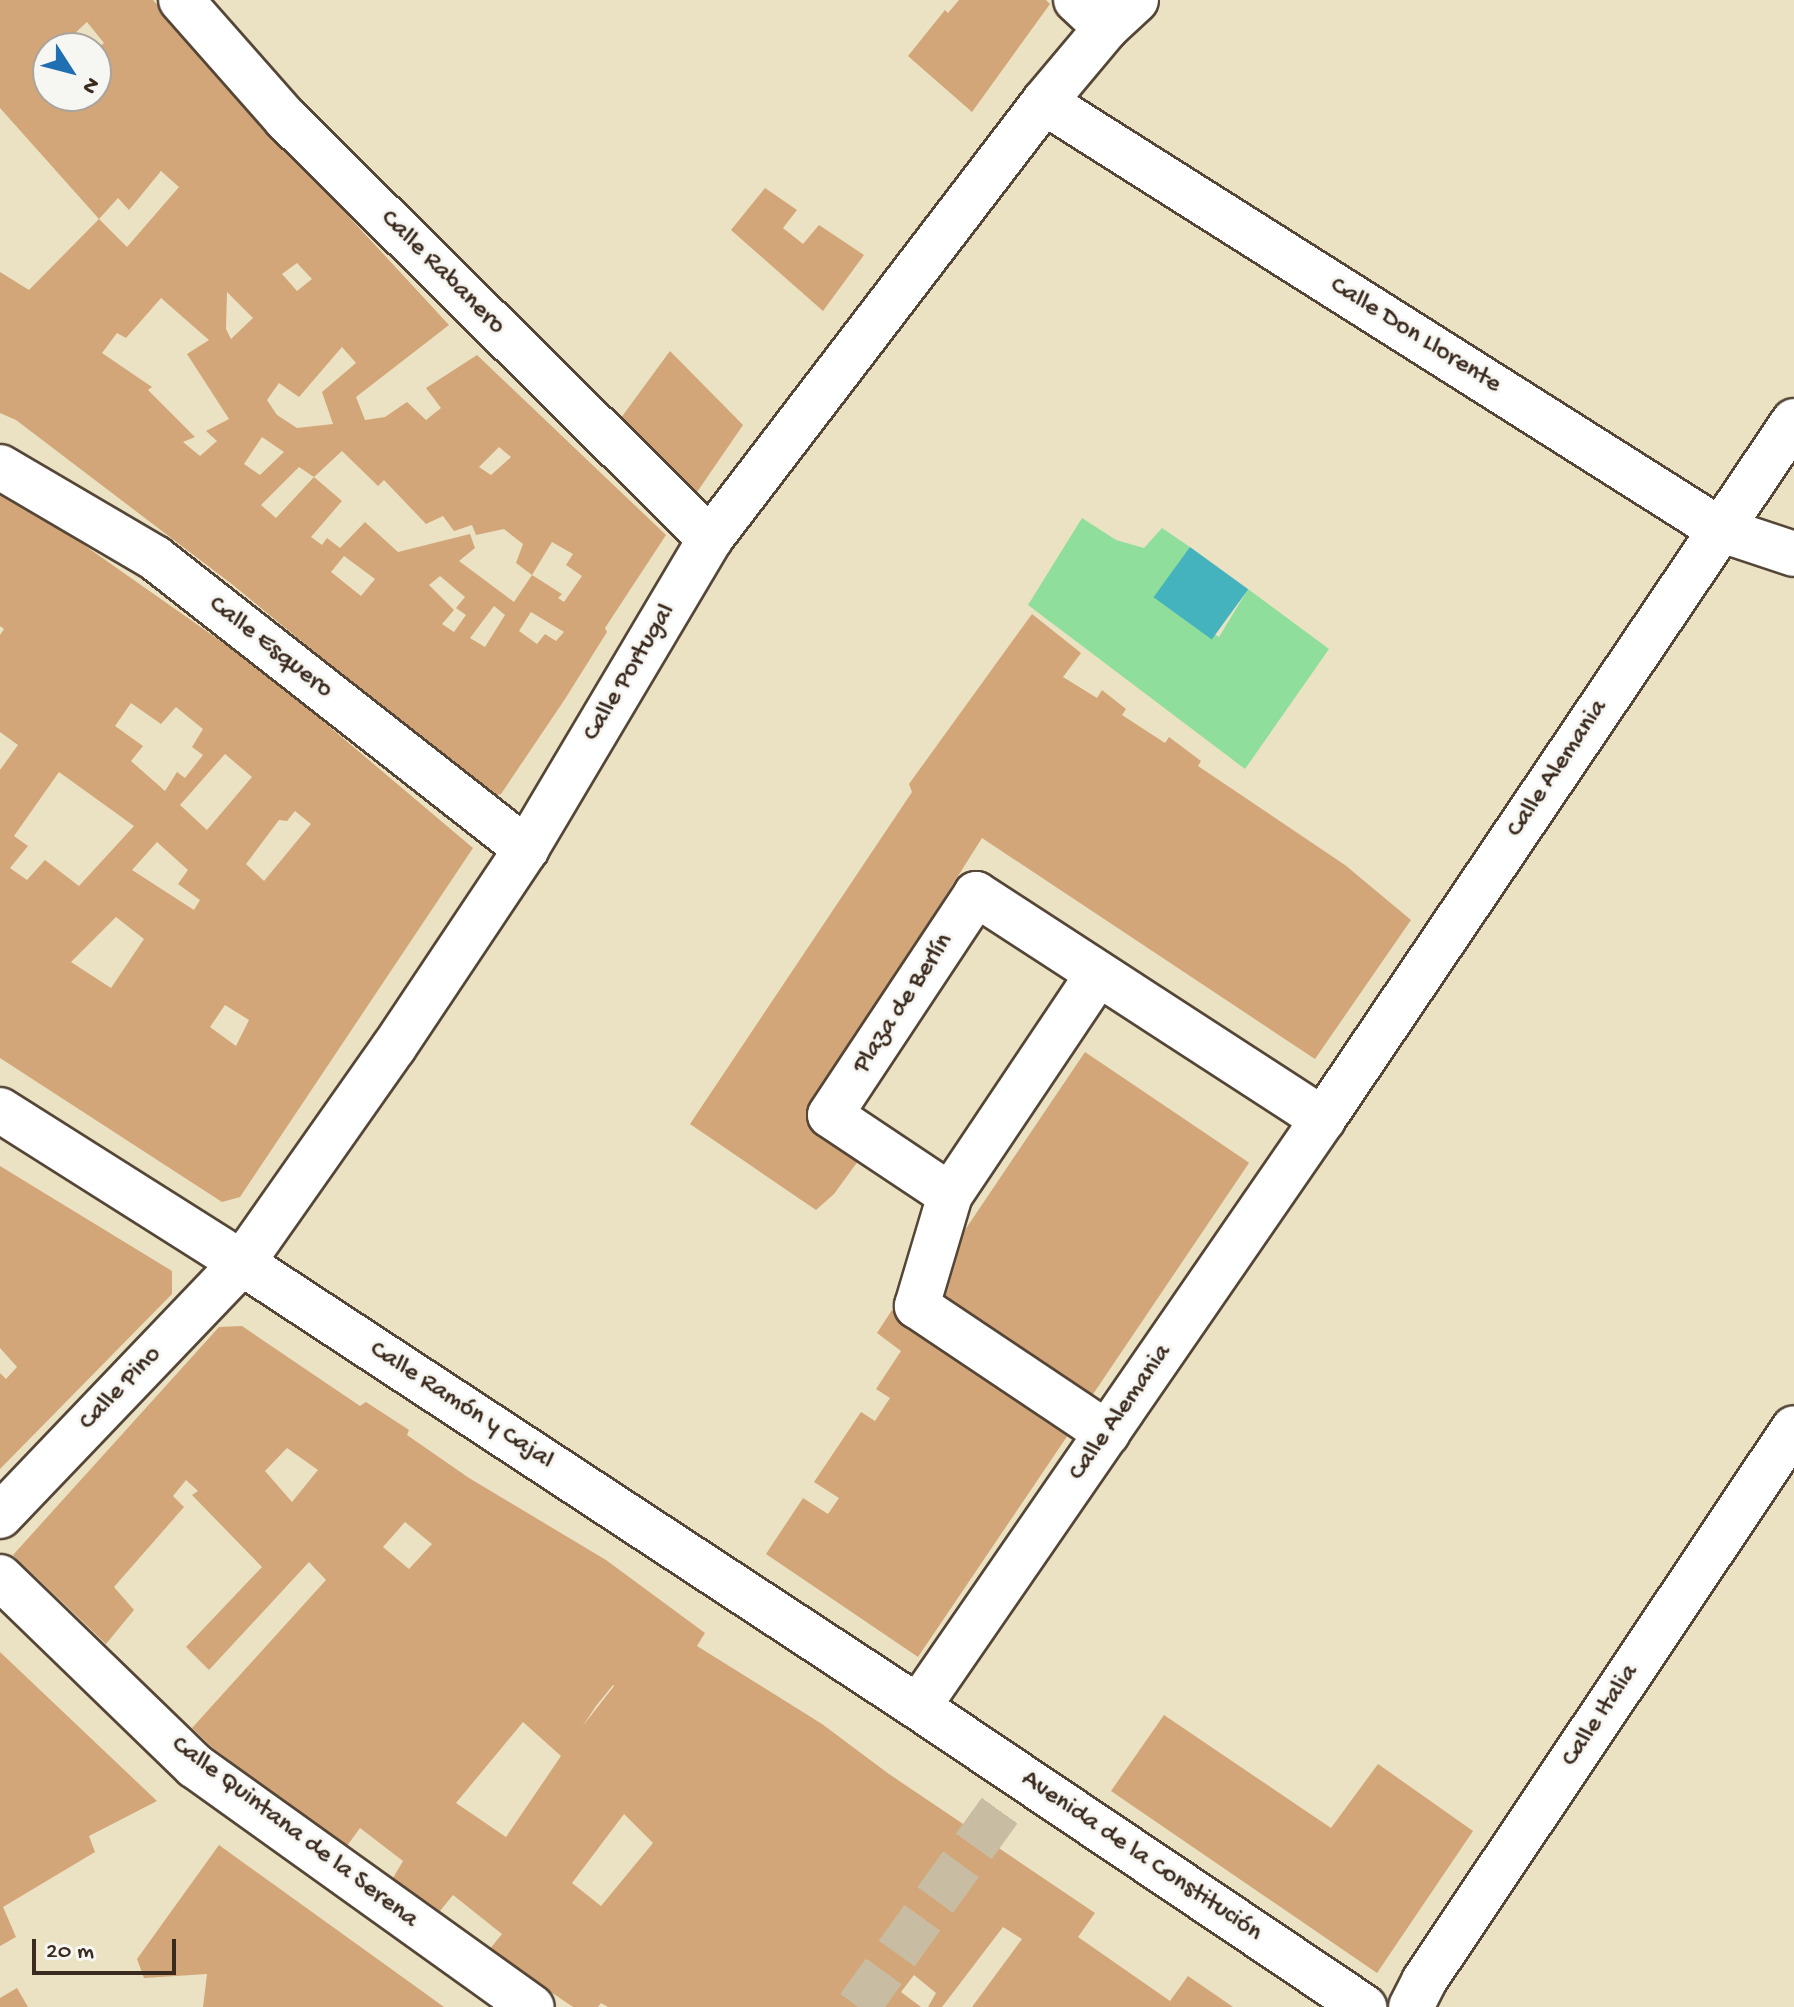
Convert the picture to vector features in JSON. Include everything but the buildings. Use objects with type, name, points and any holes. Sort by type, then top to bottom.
[{"type":"street","name":"Calle Rabanero","points":[[181,0],[286,119],[710,539]]},
{"type":"street","name":"Calle Portugal","points":[[242,1263],[394,1047],[526,849],[710,539],[1044,102],[1106,9]]},
{"type":"street","name":"Calle Don Llorente","points":[[1044,102],[1719,529],[1794,554]]},
{"type":"street","name":"Calle Alemania","points":[[918,1707],[1323,1119],[1794,421]]},
{"type":"street","name":"Calle Esquero","points":[[0,467],[155,558],[526,849]]},
{"type":"street","name":"Plaza de Berlín","points":[[950,1195],[830,1115],[976,894],[1098,974]]},
{"type":"street","points":[[1107,1433],[917,1306],[950,1195],[1098,974],[1323,1119]]},
{"type":"street","name":"Calle Ramón y Cajal","points":[[0,1110],[242,1263],[918,1707]]},
{"type":"street","name":"Calle Pino","points":[[0,1516],[242,1263]]},
{"type":"street","name":"Calle Italia","points":[[1411,2007],[1424,1981],[1794,1428]]},
{"type":"street","name":"Calle Quintana de la Serena","points":[[0,1577],[195,1766],[522,2004]]},
{"type":"street","name":"Avenida de la Constitución","points":[[918,1707],[1364,2007]]},
{"type":"green space","points":[[1082,518],[1116,540],[1144,548],[1162,528],[1190,547],[1157,599],[1219,637],[1248,589],[1329,649],[1245,769],[1028,605]]},
{"type":"water","points":[[1190,547],[1248,589],[1212,639],[1154,597]]},
{"type":"tunnel","points":[[858,2007],[1023,1778]]}]
